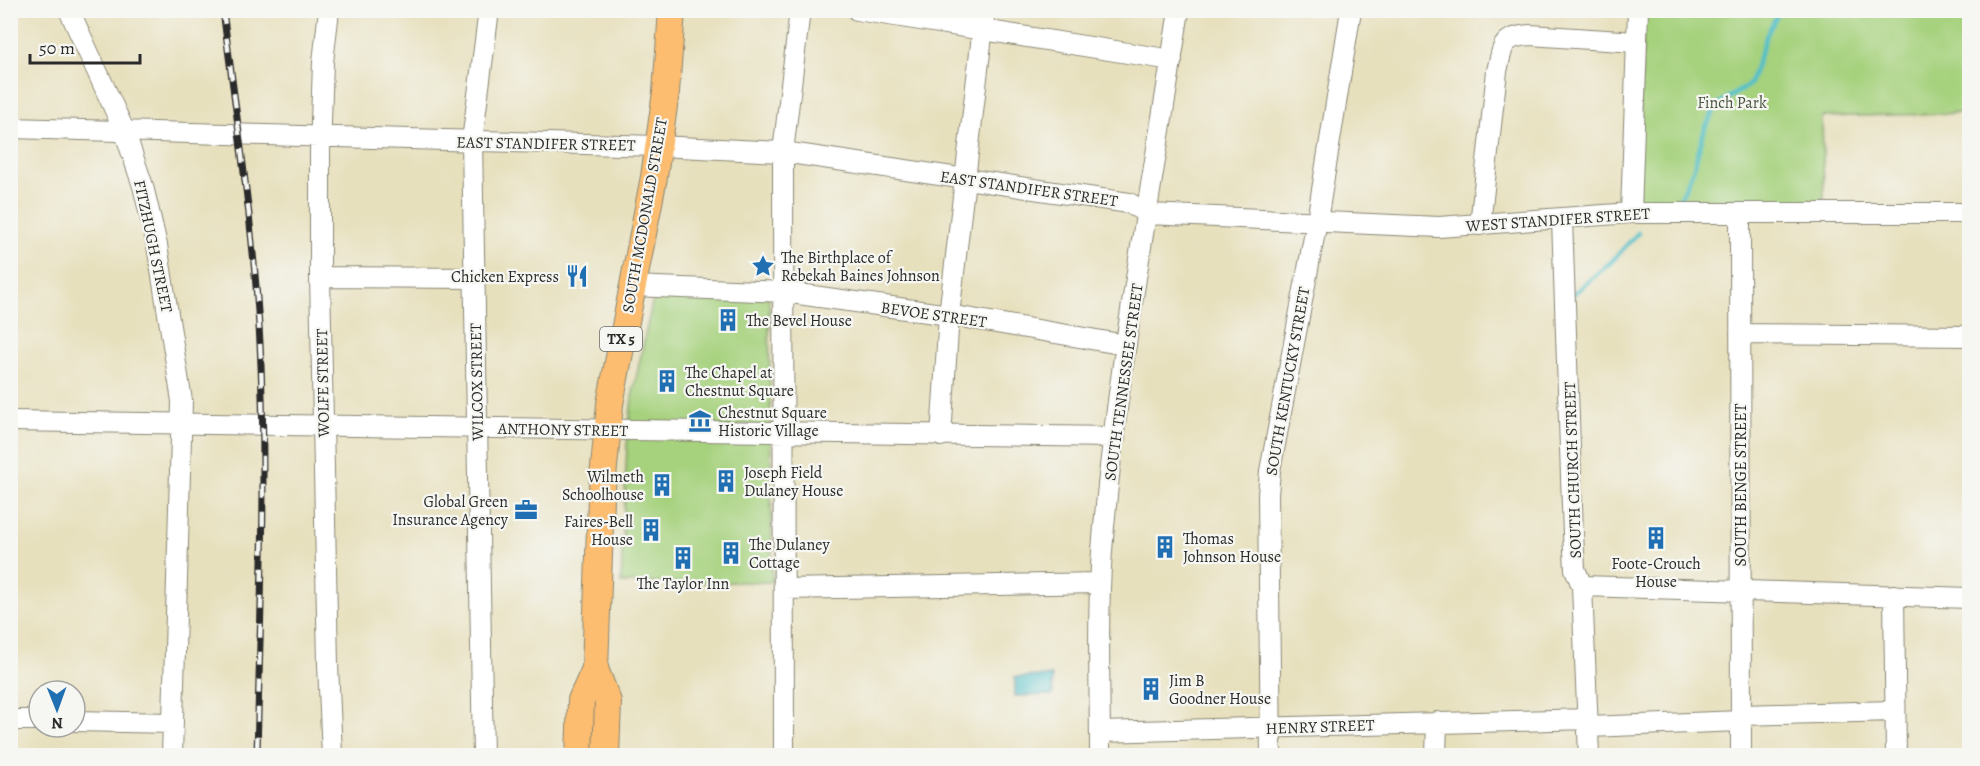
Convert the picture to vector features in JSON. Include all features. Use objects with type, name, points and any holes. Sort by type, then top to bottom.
[{"type":"main road","name":"SOUTH MCDONALD STREET","points":[[579,756],[581,700],[595,669],[601,498],[607,429],[658,146],[672,10]]},
{"type":"main road","name":"SOUTH MCDONALD STREET","points":[[595,669],[608,702],[606,756]]},
{"type":"street","name":"FITZHUGH STREET","points":[[69,10],[124,130],[143,186],[157,245],[182,400],[172,756]]},
{"type":"street","name":"WOLFE STREET","points":[[329,10],[323,62],[320,277],[332,756]]},
{"type":"street","name":"WILCOX STREET","points":[[483,756],[472,141],[489,10]]},
{"type":"street","points":[[784,756],[783,152],[800,10]]},
{"type":"street","points":[[857,10],[984,19],[1172,60]]},
{"type":"street","name":"SOUTH TENNESSEE STREET","points":[[1100,756],[1100,583],[1115,437],[1126,345],[1179,10]]},
{"type":"street","name":"SOUTH KENTUCKY STREET","points":[[1271,756],[1269,479],[1317,221],[1352,10]]},
{"type":"street","points":[[1631,213],[1638,10]]},
{"type":"street","points":[[941,436],[949,315],[984,19]]},
{"type":"street","points":[[1480,225],[1497,71],[1503,46],[1507,40],[1515,36],[1530,35],[1636,42]]},
{"type":"street","name":"EAST STANDIFER STREET","points":[[10,128],[658,146],[783,152],[1129,203],[1148,214]]},
{"type":"street","name":"WEST STANDIFER STREET","points":[[1148,214],[1438,227],[1631,213],[1970,213]]},
{"type":"street","name":"SOUTH BENGE STREET","points":[[1740,214],[1741,756]]},
{"type":"street","name":"SOUTH CHURCH STREET","points":[[1562,219],[1573,534],[1575,568],[1582,586],[1589,756]]},
{"type":"street","points":[[320,277],[474,278]]},
{"type":"street","name":"BEVOE STREET","points":[[632,286],[784,292],[949,315],[1126,345]]},
{"type":"street","points":[[1740,334],[1970,336]]},
{"type":"street","name":"ANTHONY STREET","points":[[10,422],[1115,437]]},
{"type":"street","points":[[784,589],[1100,583]]},
{"type":"street","points":[[1582,586],[1970,598]]},
{"type":"street","points":[[1894,595],[1896,756]]},
{"type":"street","points":[[1588,723],[1894,711]]},
{"type":"street","points":[[10,720],[27,720]]},
{"type":"street","name":"HENRY STREET","points":[[1100,732],[1540,720],[1588,723]]},
{"type":"street","points":[[87,721],[172,723]]},
{"type":"street","points":[[1436,756],[1437,722]]},
{"type":"green space","name":"Finch Park","points":[[1644,11],[1969,11],[1969,113],[1822,117],[1824,201],[1636,203]]},
{"type":"green space","name":"Chestnut Square Historic Village","points":[[654,294],[769,296],[772,582],[621,583],[627,445],[632,397]]},
{"type":"water","points":[[1052,676],[1053,695],[1015,696],[1015,677]]},
{"type":"waterway","points":[[1680,199],[1693,170],[1705,128],[1717,105],[1750,84],[1767,34],[1780,10]]},
{"type":"waterway","points":[[1573,294],[1610,263],[1638,233]]},
{"type":"railway","points":[[223,10],[249,218],[260,343],[263,498],[257,756]]},
{"type":"place","name":"The Birthplace of Rebekah Baines Johnson","points":[[763,266]]},
{"type":"place","name":"Chicken Express","points":[[577,276]]},
{"type":"place","name":"The Bevel House","points":[[728,320]]},
{"type":"place","name":"The Chapel at Chestnut Square","points":[[667,381]]},
{"type":"place","name":"Chestnut Square Historic Village","points":[[700,421]]},
{"type":"place","name":"Joseph Field Dulaney House","points":[[726,481]]},
{"type":"place","name":"Wilmeth Schoolhouse","points":[[662,485]]},
{"type":"place","name":"Global Green Insurance Agency","points":[[526,510]]},
{"type":"place","name":"Faires-Bell House","points":[[651,530]]},
{"type":"place","name":"Foote-Crouch House","points":[[1656,538]]},
{"type":"place","name":"Thomas Johnson House","points":[[1165,547]]},
{"type":"place","name":"The Dulaney Cottage","points":[[731,553]]},
{"type":"place","name":"The Taylor Inn","points":[[683,558]]},
{"type":"place","name":"Jim B Goodner House","points":[[1151,689]]}]
